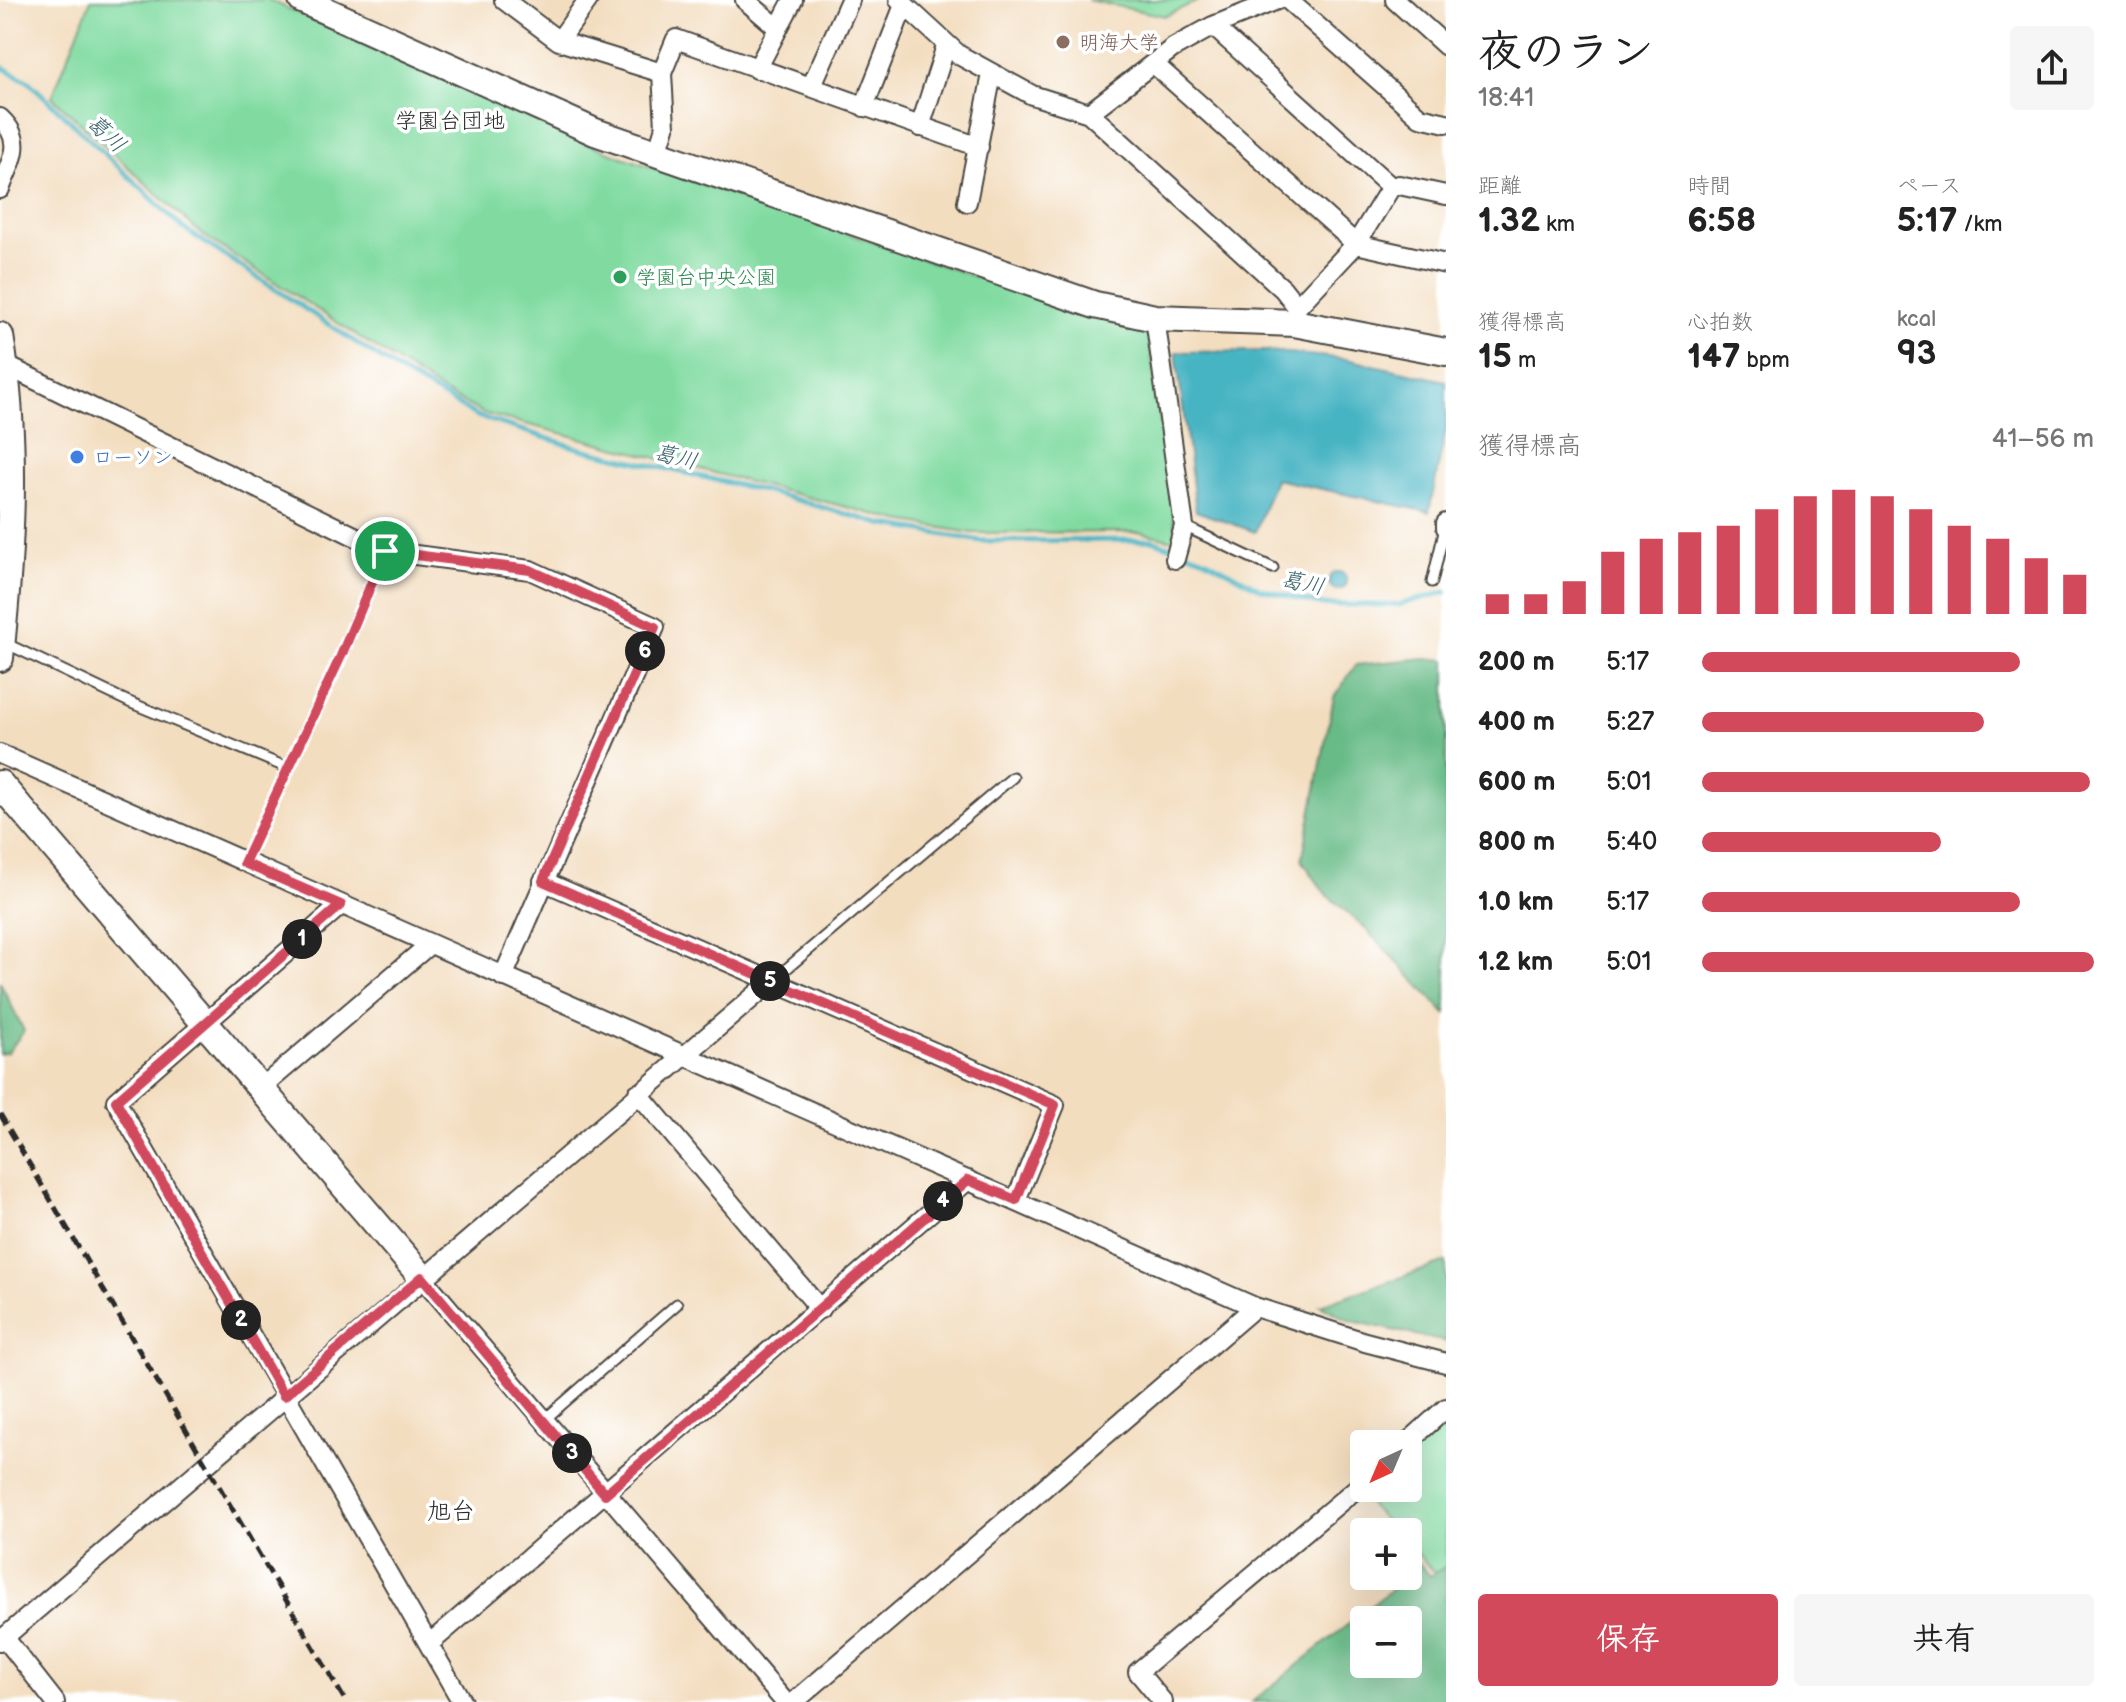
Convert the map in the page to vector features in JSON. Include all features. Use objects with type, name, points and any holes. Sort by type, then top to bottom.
[{"type":"street","points":[[302,0],[595,132],[1095,305],[1155,318],[1295,315],[1446,352]]},
{"type":"street","points":[[559,41],[588,0]]},
{"type":"street","points":[[745,0],[778,28]]},
{"type":"street","points":[[757,69],[793,0]]},
{"type":"street","points":[[811,87],[850,0]]},
{"type":"street","points":[[1089,113],[1173,48],[1213,26],[1277,0]]},
{"type":"street","points":[[1288,0],[1420,117],[1446,123]]},
{"type":"street","points":[[1395,0],[1446,46]]},
{"type":"street","points":[[506,1],[559,41],[662,73]]},
{"type":"street","points":[[864,107],[902,2],[946,46],[992,74],[1032,95],[1089,113],[1283,289],[1295,315]]},
{"type":"street","points":[[1213,26],[1391,187]]},
{"type":"street","points":[[657,153],[665,127],[662,73],[676,39],[979,147]]},
{"type":"street","points":[[920,127],[946,46]]},
{"type":"street","points":[[1154,64],[1356,244],[1446,264]]},
{"type":"street","points":[[967,202],[992,74]]},
{"type":"street","points":[[0,118],[12,129],[16,139],[0,189]]},
{"type":"street","points":[[1295,315],[1356,244],[1391,187],[1399,185],[1446,195]]},
{"type":"street","points":[[1155,318],[1184,526],[1175,559]]},
{"type":"street","points":[[0,336],[11,445],[12,524],[1,650]]},
{"type":"street","points":[[5,365],[385,551],[530,570],[655,627],[503,977]]},
{"type":"street","points":[[0,754],[1255,1307],[1365,1342],[1446,1363]]},
{"type":"street","points":[[0,784],[785,1702]]},
{"type":"street","points":[[543,881],[1055,1105],[1016,1200]]},
{"type":"street","points":[[341,905],[116,1101],[462,1702]]},
{"type":"street","points":[[260,1089],[430,944]]},
{"type":"street","points":[[55,1702],[4,1633],[772,981]]},
{"type":"street","points":[[638,1093],[820,1309]]},
{"type":"street","points":[[429,1644],[968,1180]]},
{"type":"street","points":[[794,1702],[1255,1307]]},
{"type":"street","points":[[1422,1430],[1446,1408]]},
{"type":"street","points":[[1163,1702],[1138,1672],[1350,1494]]},
{"type":"lane","points":[[1184,526],[1273,568]]},
{"type":"lane","points":[[1432,582],[1446,526]]},
{"type":"lane","points":[[244,863],[385,551]]},
{"type":"lane","points":[[1,650],[288,768]]},
{"type":"lane","points":[[772,981],[1013,777]]},
{"type":"lane","points":[[544,1420],[677,1304]]},
{"type":"green space","name":"学園台中央公園","points":[[91,0],[269,0],[622,157],[1094,317],[1148,331],[1177,541],[1140,532],[972,533],[900,521],[483,413],[445,393],[200,233],[52,97]]},
{"type":"green space","points":[[1087,0],[1200,0],[1165,16]]},
{"type":"green space","points":[[1425,658],[1446,660],[1446,1014],[1363,926],[1325,893],[1302,860],[1334,697],[1356,665]]},
{"type":"green space","points":[[0,982],[24,1031],[8,1052],[0,1054]]},
{"type":"green space","points":[[1446,1262],[1446,1342],[1348,1320],[1320,1305]]},
{"type":"green space","points":[[1446,1415],[1446,1583],[1422,1559],[1422,1518],[1382,1518],[1367,1502],[1422,1502],[1422,1437]]},
{"type":"green space","points":[[1446,1566],[1446,1702],[1252,1702],[1350,1623],[1350,1678],[1422,1678],[1422,1606],[1371,1606],[1391,1590],[1422,1590],[1422,1567],[1430,1576]]},
{"type":"water","points":[[1269,351],[1346,359],[1446,381],[1446,430],[1429,512],[1275,479],[1255,532],[1196,511],[1176,352]]},
{"type":"water","points":[[1338,572],[1347,581],[1338,590],[1329,581]]},
{"type":"waterway","name":"葛川","points":[[0,66],[29,82],[183,228],[396,369],[477,416],[581,449],[768,492],[881,524],[981,541],[1152,540],[1205,559],[1261,589],[1323,605],[1398,605],[1446,592]]},
{"type":"railway","points":[[0,1114],[346,1702]]},
{"type":"place","name":"明海大学","points":[[1063,42]]},
{"type":"place","name":"学園台中央公園","points":[[620,277]]},
{"type":"place","name":"ローソン","points":[[77,457]]},
{"type":"district","name":"学園台団地","points":[[450,120]]},
{"type":"district","name":"旭台","points":[[451,1511]]},
{"type":"route","points":[[385,551],[530,570],[655,627],[543,881],[1055,1105],[1016,1200],[968,1180],[605,1494],[422,1277],[284,1396],[116,1101],[341,905],[244,863],[341,656],[385,551]]}]
